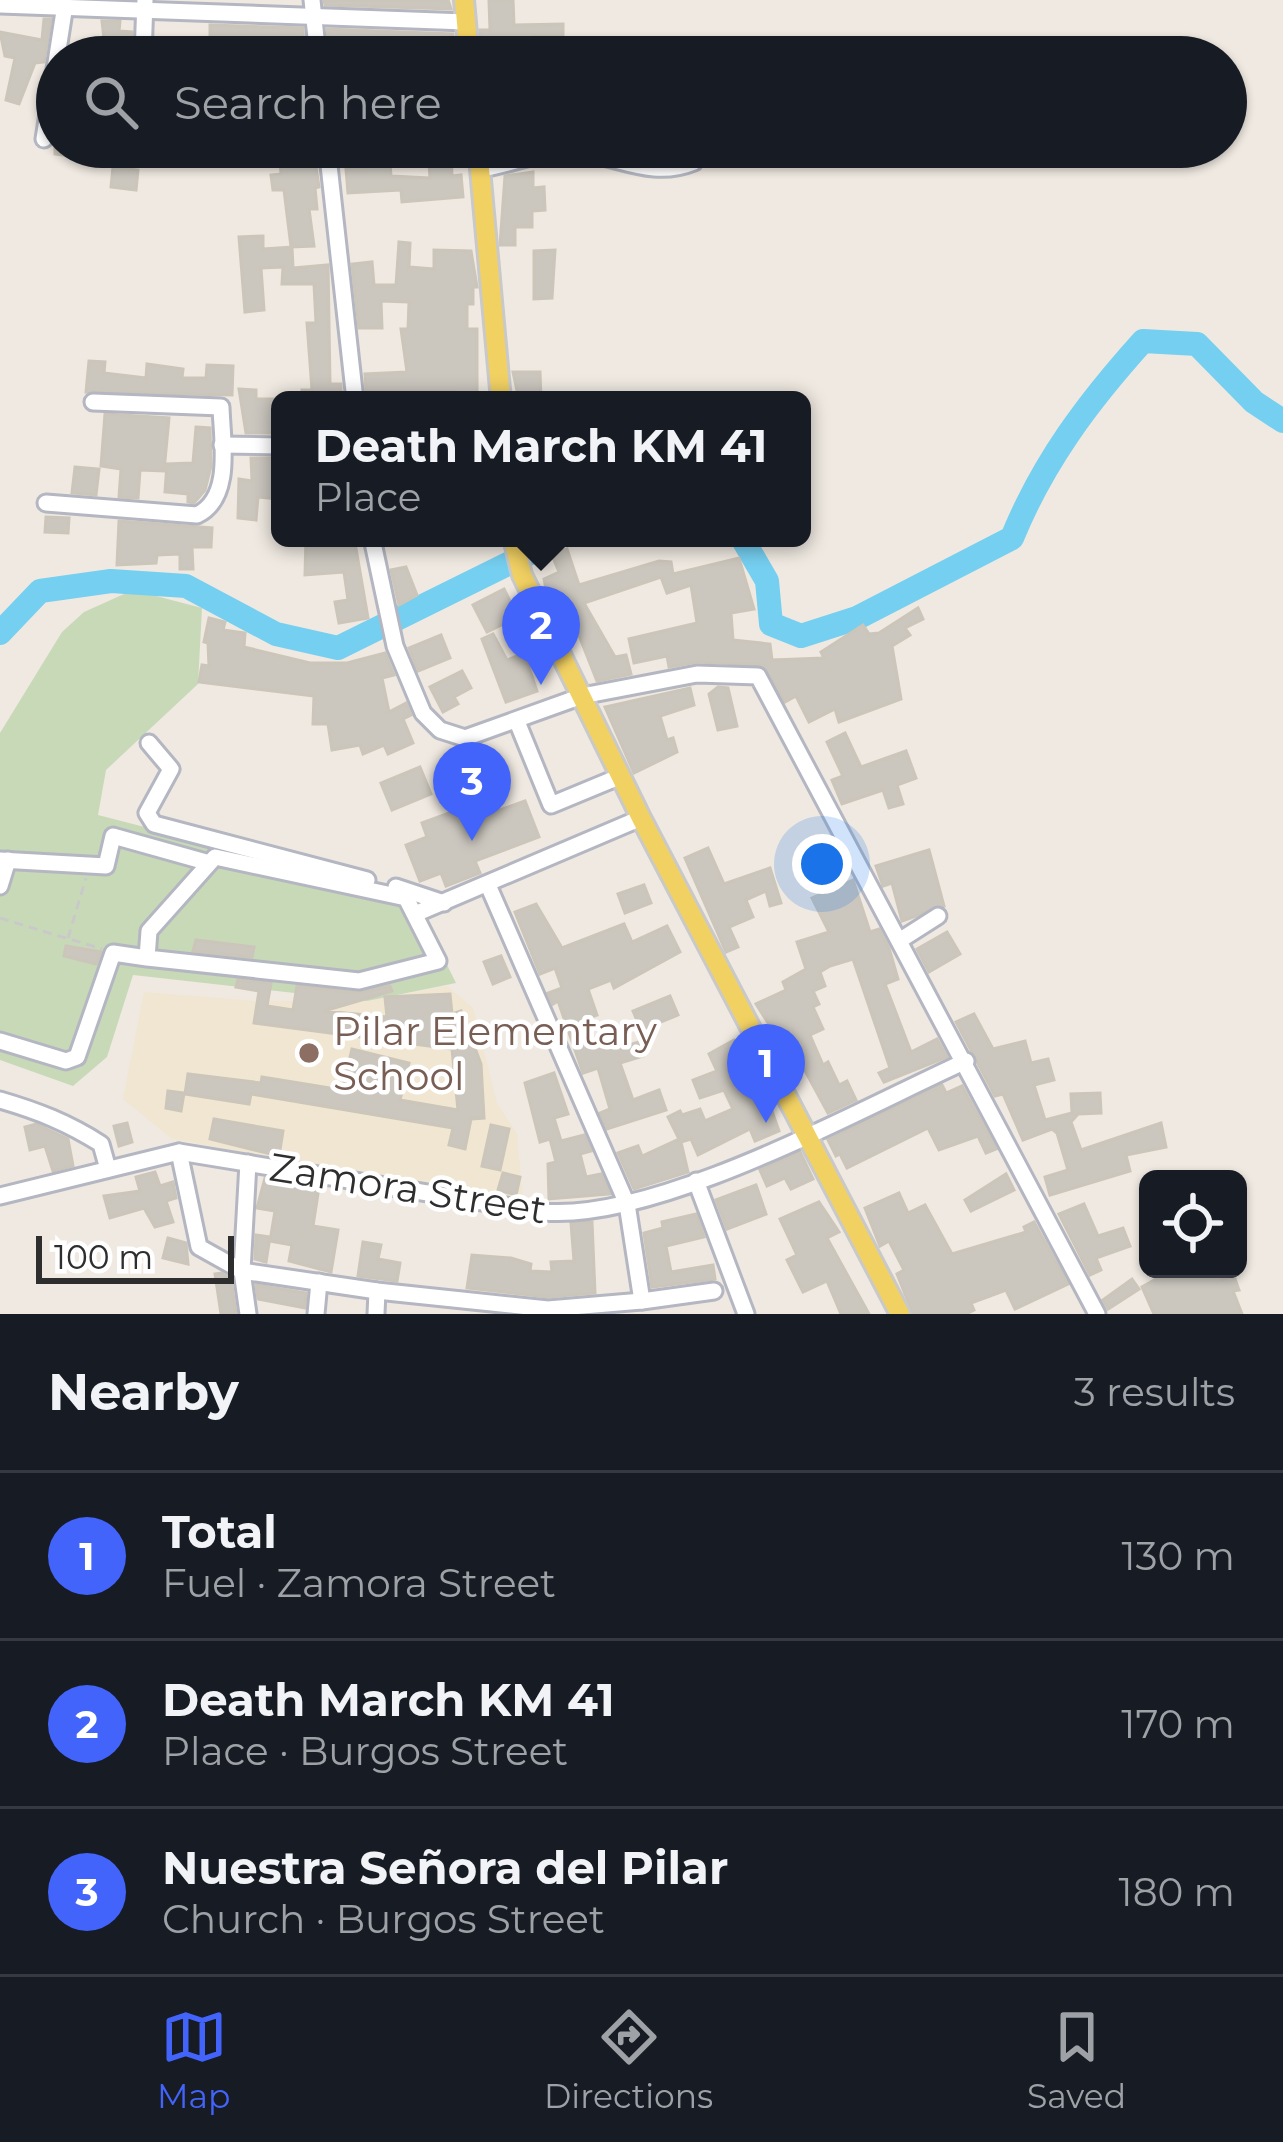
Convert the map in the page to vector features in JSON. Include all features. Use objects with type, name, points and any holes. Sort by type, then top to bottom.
[{"type":"main road","points":[[464,0],[467,36]]},
{"type":"main road","points":[[480,169],[500,391]]},
{"type":"main road","points":[[515,547],[522,575],[641,818],[900,1314]]},
{"type":"street","points":[[0,5],[145,3],[313,9],[466,22]]},
{"type":"street","points":[[144,36],[145,3]]},
{"type":"street","points":[[60,36],[65,5]]},
{"type":"street","points":[[330,168],[354,391]]},
{"type":"street","points":[[46,503],[197,515],[209,510],[220,493],[221,407],[93,403]]},
{"type":"street","points":[[222,445],[271,446]]},
{"type":"street","points":[[374,547],[395,646],[423,713],[440,730],[466,738],[518,724],[582,696],[697,674],[758,676],[1097,1314]]},
{"type":"street","points":[[518,724],[551,805],[621,776]]},
{"type":"street","points":[[0,1041],[66,1061],[77,1057],[113,953],[358,981],[438,961],[406,898],[212,853],[147,820],[171,769],[149,743]]},
{"type":"street","points":[[415,914],[641,818]]},
{"type":"street","points":[[0,886],[4,860],[106,866],[113,836],[445,902]]},
{"type":"street","points":[[146,958],[149,931],[212,853]]},
{"type":"street","points":[[488,885],[628,1204],[654,1305]]},
{"type":"street","points":[[902,940],[938,916]]},
{"type":"street","name":"Zamora Street","points":[[0,1196],[178,1152],[543,1212],[589,1212],[696,1181],[966,1061]]},
{"type":"street","points":[[0,1100],[52,1115],[101,1144],[108,1169]]},
{"type":"street","points":[[178,1152],[199,1247],[242,1271],[526,1311],[654,1305],[714,1291]]},
{"type":"street","points":[[248,1162],[242,1271],[248,1314]]},
{"type":"street","points":[[696,1181],[746,1314]]},
{"type":"street","points":[[316,1314],[320,1282]]},
{"type":"street","points":[[376,1314],[377,1291]]},
{"type":"path","points":[[68,939],[90,865]]},
{"type":"path","points":[[0,918],[113,953]]},
{"type":"shaded area","name":"Pilar Elementary School","points":[[447,986],[473,1008],[497,1103],[517,1134],[523,1202],[172,1139],[123,1099],[144,992],[256,1001],[367,1001]]},
{"type":"green space","points":[[133,590],[202,608],[198,684],[106,770],[98,815],[413,896],[456,983],[367,1001],[133,975],[107,1057],[73,1086],[0,1060],[0,733],[62,632],[84,612]]},
{"type":"building","points":[[324,0],[448,0],[451,9],[325,5]]},
{"type":"building","points":[[489,0],[513,0],[514,25],[563,24],[563,35],[481,36],[480,30],[490,30]]},
{"type":"building","points":[[44,19],[51,19],[48,36],[42,36]]},
{"type":"building","points":[[102,21],[120,21],[119,31],[132,32],[132,36],[104,36]]},
{"type":"building","points":[[210,25],[303,28],[303,36],[210,36]]},
{"type":"building","points":[[327,29],[453,34],[453,36],[328,36]]},
{"type":"building","points":[[0,32],[36,39],[36,63],[19,104],[6,100],[15,58],[5,56]]},
{"type":"building","points":[[113,168],[138,170],[136,190],[111,187]]},
{"type":"building","points":[[281,168],[316,168],[317,209],[309,209],[314,246],[291,247],[284,190],[273,190],[271,175],[281,174]]},
{"type":"building","points":[[390,168],[391,176],[430,178],[429,168],[452,168],[452,176],[461,175],[463,197],[402,202],[401,190],[348,193],[346,169]]},
{"type":"building","points":[[533,172],[533,188],[544,187],[545,210],[532,211],[532,227],[515,227],[515,245],[500,245],[505,176]]},
{"type":"building","points":[[263,236],[263,249],[292,247],[293,268],[328,265],[330,384],[341,384],[341,391],[302,391],[312,390],[307,323],[316,323],[314,284],[282,284],[283,267],[261,268],[264,310],[245,312],[239,237]]},
{"type":"building","points":[[399,242],[410,243],[409,267],[434,269],[434,250],[471,251],[477,287],[473,287],[473,304],[467,304],[467,329],[477,329],[477,391],[366,391],[365,374],[407,372],[401,329],[408,329],[409,302],[381,301],[382,328],[359,328],[352,264],[372,262],[374,285],[396,285]]},
{"type":"building","points":[[555,250],[552,298],[534,299],[534,251]]},
{"type":"building","points":[[89,361],[105,362],[104,373],[146,378],[147,364],[183,369],[182,378],[206,378],[207,365],[233,366],[232,395],[86,392]]},
{"type":"building","points":[[513,372],[540,372],[541,391],[517,391]]},
{"type":"building","points":[[239,389],[256,390],[256,399],[271,399],[271,433],[246,433]]},
{"type":"building","points":[[105,414],[169,418],[164,471],[140,470],[138,498],[119,497],[121,469],[101,466]]},
{"type":"building","points":[[196,427],[210,428],[211,466],[205,490],[194,503],[188,502],[188,494],[165,492],[167,464],[193,463]]},
{"type":"building","points":[[251,458],[271,458],[271,498],[258,497],[256,520],[238,518],[239,479],[252,481]]},
{"type":"building","points":[[75,467],[99,469],[96,495],[72,493]]},
{"type":"building","points":[[46,517],[69,518],[68,533],[45,532]]},
{"type":"building","points":[[119,521],[212,528],[211,547],[192,547],[193,569],[180,569],[180,554],[157,555],[156,563],[117,565]]},
{"type":"building","points":[[306,547],[356,547],[368,618],[339,623],[335,602],[348,600],[344,572],[305,575]]},
{"type":"building","points":[[567,549],[579,585],[659,561],[671,562],[673,574],[739,558],[754,609],[731,613],[733,640],[770,644],[772,660],[824,658],[821,652],[863,625],[869,634],[879,633],[918,608],[923,619],[905,628],[910,635],[892,646],[901,699],[839,722],[835,709],[809,722],[796,696],[785,702],[763,665],[697,662],[669,667],[667,656],[634,663],[629,639],[697,623],[691,585],[667,593],[661,577],[584,603],[615,657],[626,655],[631,674],[597,681],[574,623],[563,627],[548,598],[544,579],[559,572],[552,555]]},
{"type":"building","points":[[406,567],[417,595],[399,605],[391,570]]},
{"type":"building","points":[[504,589],[518,617],[487,632],[473,605]]},
{"type":"building","points":[[209,618],[225,622],[223,630],[245,633],[244,647],[310,663],[347,663],[385,653],[394,675],[382,678],[389,712],[406,703],[411,715],[403,719],[413,743],[388,754],[384,745],[363,754],[360,745],[332,750],[328,724],[313,724],[314,696],[199,682],[202,665],[209,666],[208,643],[204,642]]},
{"type":"building","points":[[493,634],[507,660],[524,653],[537,691],[506,702],[482,639]]},
{"type":"building","points":[[441,635],[450,658],[418,671],[409,648]]},
{"type":"building","points":[[462,671],[471,688],[454,697],[458,704],[443,712],[430,687]]},
{"type":"building","points":[[718,687],[728,688],[737,726],[718,730],[709,694]]},
{"type":"building","points":[[690,688],[694,705],[660,716],[667,740],[673,738],[677,752],[634,773],[605,707]]},
{"type":"building","points":[[845,733],[861,767],[906,751],[916,778],[897,785],[903,804],[889,808],[883,790],[842,804],[832,780],[843,776],[827,742]]},
{"type":"building","points":[[420,767],[431,794],[392,810],[381,783]]},
{"type":"building","points":[[479,778],[492,813],[525,801],[539,837],[475,861],[480,873],[446,886],[441,873],[420,881],[406,845],[427,837],[422,823],[463,808],[455,788]]},
{"type":"building","points":[[708,848],[724,884],[770,868],[781,903],[770,906],[766,891],[746,900],[753,917],[729,927],[738,947],[726,952],[685,858]]},
{"type":"building","points":[[929,850],[944,906],[902,921],[892,883],[883,886],[876,866]]},
{"type":"building","points":[[853,880],[870,932],[879,929],[889,948],[898,979],[885,984],[911,1052],[937,1039],[947,1057],[884,1082],[879,1073],[890,1068],[853,959],[830,966],[820,972],[825,986],[813,991],[819,1004],[813,1007],[823,1029],[810,1035],[823,1065],[828,1062],[839,1085],[847,1081],[856,1100],[828,1113],[791,1045],[784,1048],[756,1004],[786,990],[783,982],[806,969],[797,942],[829,932],[812,898]]},
{"type":"building","points":[[644,885],[651,903],[625,913],[618,894]]},
{"type":"building","points":[[536,904],[562,948],[624,924],[632,942],[667,926],[680,952],[614,988],[611,980],[588,989],[597,1015],[581,1021],[589,1044],[619,1035],[623,1047],[639,1042],[643,1056],[620,1063],[633,1100],[659,1090],[666,1110],[607,1129],[600,1113],[610,1109],[598,1068],[583,1073],[558,1001],[553,1004],[548,993],[562,988],[555,968],[540,974],[515,912]]},
{"type":"building","points":[[947,932],[960,954],[929,972],[917,949]]},
{"type":"building","points":[[196,940],[254,947],[252,957],[193,951]]},
{"type":"building","points":[[66,946],[101,952],[96,964],[64,956]]},
{"type":"building","points":[[501,956],[510,977],[493,984],[484,962]]},
{"type":"building","points":[[238,980],[271,983],[267,1006],[293,1010],[297,986],[358,993],[390,986],[392,991],[324,1011],[387,1017],[385,997],[450,994],[452,1014],[461,1011],[481,1064],[484,1118],[471,1119],[465,1149],[449,1145],[453,1128],[251,1094],[249,1104],[185,1094],[188,1074],[261,1083],[262,1077],[342,1090],[352,1049],[409,1063],[400,1100],[458,1110],[452,1049],[254,1023],[259,991],[236,987]]},
{"type":"building","points":[[670,996],[678,1015],[641,1030],[633,1011]]},
{"type":"building","points":[[974,1014],[993,1049],[1025,1041],[1031,1063],[1048,1059],[1054,1080],[1034,1085],[1045,1120],[1072,1113],[1071,1094],[1100,1093],[1101,1113],[1078,1114],[1071,1122],[1081,1150],[1161,1123],[1166,1147],[1126,1155],[1130,1171],[1050,1195],[1045,1177],[1068,1170],[1057,1133],[1052,1129],[1023,1140],[1003,1094],[995,1096],[956,1022]]},
{"type":"building","points":[[734,1040],[757,1085],[762,1083],[779,1131],[755,1141],[750,1129],[698,1155],[691,1139],[681,1142],[688,1172],[634,1189],[618,1153],[638,1146],[642,1156],[679,1139],[668,1117],[680,1111],[682,1115],[700,1109],[705,1121],[733,1109],[724,1090],[700,1098],[693,1080],[717,1071],[709,1054]]},
{"type":"building","points":[[554,1073],[568,1114],[554,1118],[561,1141],[584,1135],[591,1151],[580,1154],[586,1177],[601,1174],[610,1194],[549,1199],[548,1164],[556,1162],[550,1139],[540,1142],[525,1083]]},
{"type":"building","points":[[942,1085],[946,1093],[962,1086],[996,1149],[986,1153],[978,1136],[939,1150],[928,1128],[847,1168],[840,1154],[836,1156],[828,1140]]},
{"type":"building","points":[[168,1091],[184,1093],[181,1111],[166,1108]]},
{"type":"building","points":[[214,1119],[283,1131],[279,1156],[210,1139]]},
{"type":"building","points":[[127,1123],[132,1142],[119,1146],[114,1126]]},
{"type":"building","points":[[36,1124],[68,1139],[73,1166],[53,1171],[45,1146],[30,1150],[25,1127]]},
{"type":"building","points":[[491,1125],[509,1129],[500,1170],[482,1166]]},
{"type":"building","points":[[800,1152],[813,1179],[791,1189],[785,1178],[767,1186],[760,1170]]},
{"type":"building","points":[[155,1172],[160,1186],[173,1182],[176,1198],[166,1201],[173,1222],[155,1227],[144,1208],[110,1218],[104,1196],[140,1191],[136,1177]]},
{"type":"building","points":[[503,1173],[520,1177],[516,1195],[498,1190]]},
{"type":"building","points":[[1006,1174],[1014,1190],[971,1211],[965,1200]]},
{"type":"building","points":[[265,1178],[319,1187],[313,1226],[338,1230],[331,1272],[289,1261],[292,1245],[270,1241],[275,1211],[257,1208]]},
{"type":"building","points":[[756,1185],[766,1214],[727,1229],[716,1200]]},
{"type":"building","points":[[899,1193],[908,1213],[925,1205],[952,1254],[1026,1232],[1024,1227],[1034,1222],[1068,1284],[1015,1309],[1006,1290],[971,1303],[974,1310],[966,1314],[913,1314],[897,1274],[904,1270],[889,1241],[880,1246],[865,1208]]},
{"type":"building","points":[[819,1202],[839,1232],[827,1238],[869,1314],[841,1314],[827,1281],[803,1292],[787,1260],[797,1255],[780,1219]]},
{"type":"building","points":[[1084,1204],[1098,1236],[1123,1228],[1130,1246],[1096,1258],[1101,1270],[1090,1275],[1059,1214]]},
{"type":"building","points":[[696,1214],[704,1237],[666,1246],[671,1272],[713,1265],[715,1279],[652,1287],[644,1233],[663,1228],[662,1222]]},
{"type":"building","points":[[592,1222],[595,1293],[548,1297],[467,1288],[472,1255],[511,1258],[531,1264],[530,1271],[552,1272],[551,1262],[574,1261],[571,1223]]},
{"type":"building","points":[[256,1235],[270,1237],[266,1262],[255,1259]]},
{"type":"building","points":[[168,1238],[186,1243],[188,1264],[163,1258]]},
{"type":"building","points":[[363,1242],[381,1245],[378,1259],[400,1263],[397,1281],[358,1276]]},
{"type":"building","points":[[215,1274],[231,1279],[236,1314],[221,1314]]},
{"type":"building","points":[[1158,1278],[1235,1278],[1239,1290],[1233,1291],[1242,1314],[1154,1314],[1142,1287]]},
{"type":"building","points":[[1132,1279],[1139,1289],[1108,1309],[1103,1300]]},
{"type":"building","points":[[256,1285],[306,1293],[305,1308],[258,1299]]},
{"type":"waterway","points":[[747,547],[767,581],[771,624],[801,636],[857,618],[1012,538],[1068,434],[1143,341],[1197,344],[1254,402],[1283,421]]},
{"type":"waterway","points":[[0,633],[40,591],[111,581],[186,586],[276,634],[338,648],[532,552],[533,547]]},
{"type":"place","name":"Death March KM 41","points":[[541,685]]},
{"type":"place","name":"Nuestra Señora del Pilar","points":[[472,841]]},
{"type":"place","name":"Pilar Elementary School","points":[[309,1053]]},
{"type":"place","name":"Total","points":[[766,1123]]}]
